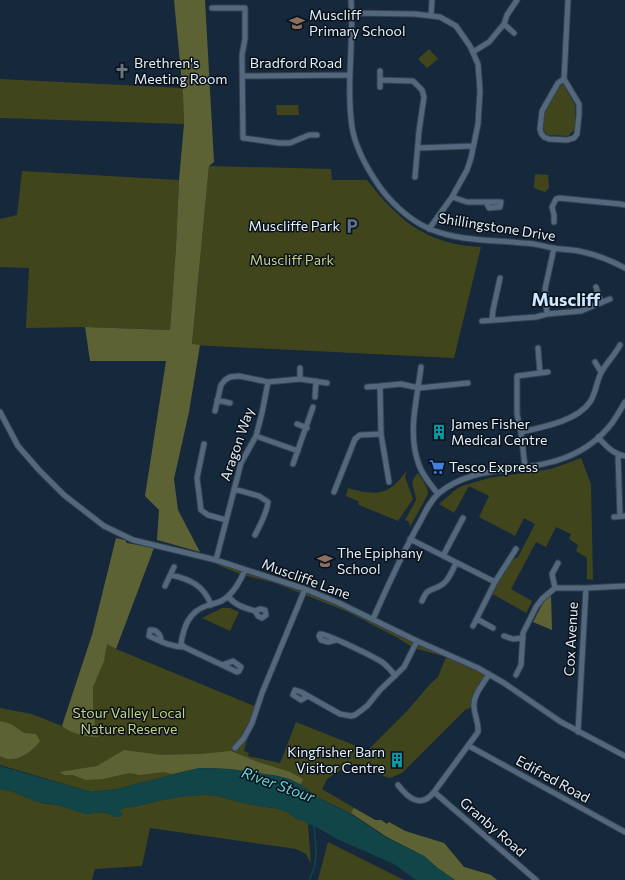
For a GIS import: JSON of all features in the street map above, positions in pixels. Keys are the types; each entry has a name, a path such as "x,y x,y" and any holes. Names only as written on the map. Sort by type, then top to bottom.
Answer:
{"street":[{"name":"Shillingstone Drive","path":"351,0 350,105 352,128 361,156 380,187 394,204 429,229 445,234 526,243 582,252 610,261 625,268"},
{"path":"432,0 432,16"},
{"path":"473,52 489,42 504,24 507,15 517,0"},
{"path":"564,79 558,83 542,111 541,133 544,137 550,139 567,140 574,138 577,134 579,115 578,104 564,79 568,0"},
{"name":"Bradford Road","path":"212,8 245,8 242,55 243,140 290,143 310,135 317,135"},
{"path":"352,14 415,14 440,17 456,26 470,46 478,64 480,91 478,124 468,170 452,197 429,229"},
{"path":"504,24 514,32"},
{"path":"380,71 380,87"},
{"name":"Bradford Road","path":"243,76 350,75"},
{"path":"380,80 413,81 422,90 424,107 415,177"},
{"path":"418,148 473,146"},
{"path":"452,197 467,202 486,202"},
{"path":"554,222 552,207 556,199 559,198 620,204 625,206"},
{"path":"547,314 545,289 554,248"},
{"path":"492,320 500,278"},
{"path":"596,287 601,303"},
{"path":"482,321 536,317 547,314 581,311 610,300"},
{"path":"521,432 548,426 564,420 583,409 590,402 595,392 601,372 620,345"},
{"path":"538,348 540,373"},
{"path":"595,362 601,372"},
{"path":"422,367 413,424 414,447 420,467 426,479 438,494"},
{"path":"300,368 300,379"},
{"path":"526,467 521,432 516,414 517,376 548,372"},
{"path":"215,411 221,385 230,377 239,376 268,382 300,379 327,383"},
{"path":"315,397 316,381"},
{"name":"Aragon Way","path":"216,560 241,463 256,436 268,382"},
{"path":"367,386 401,384 419,388 468,383"},
{"path":"380,386 381,434 390,482"},
{"path":"217,400 230,403"},
{"path":"373,619 388,585 428,505 438,494 458,480 475,474 544,465 572,455 587,447 612,423 625,402"},
{"path":"293,464 307,428 313,407"},
{"name":"Muscliffe Lane","path":"0,412 18,446 39,470 64,495 104,526 133,540 216,560 305,589 339,603 417,641 456,657 489,674 561,722 625,756"},
{"path":"297,424 307,428"},
{"path":"334,492 355,439 360,435 381,434"},
{"path":"256,436 298,451"},
{"path":"598,437 609,448 618,454 625,456"},
{"path":"204,444 197,478 201,510 208,515 226,520"},
{"path":"618,454 620,516"},
{"path":"234,489 259,496 268,502"},
{"path":"268,502 273,500"},
{"path":"254,535 260,526 268,502"},
{"path":"443,556 464,518"},
{"path":"410,540 495,582"},
{"path":"474,626 495,582 516,549"},
{"path":"422,601 425,593 445,583 456,563"},
{"path":"555,588 552,574 558,563"},
{"path":"165,586 174,567"},
{"path":"184,647 181,643 190,615 196,610 222,601 237,585 245,570"},
{"path":"170,575 182,578 201,588 205,592 211,605"},
{"name":"Cox Avenue","path":"578,732 586,588 625,586"},
{"path":"516,675 521,665 523,633 536,607 542,599 555,588 586,588"},
{"path":"235,748 244,738 252,723 262,693 305,589"},
{"path":"228,596 231,600 241,606 255,611"},
{"path":"477,619 493,628"},
{"path":"504,636 513,639 523,638"},
{"path":"336,640 382,663 395,676"},
{"path":"161,641 171,646 184,647 222,665"},
{"path":"308,696 340,714 351,716 355,715 367,706 380,690 404,667 417,641"},
{"path":"398,785 409,797 418,801 429,798 434,792 478,732 478,720 474,706 475,700 489,674"},
{"name":"Edifred Road","path":"469,746 625,832"},
{"name":"Granby Road","path":"434,792 536,880"}],"green space":[{"path":"429,49 438,59 427,68 418,59"},
{"path":"0,79 183,88 184,124 0,118"},
{"path":"558,85 564,85 575,105 575,129 568,136 548,135 542,129 543,111"},
{"path":"276,105 298,105 299,115 277,115"},
{"name":"Muscliff Park","path":"209,166 331,169 332,180 367,180 395,212 406,221 429,235 456,244 481,247 454,358 192,345"},
{"path":"22,171 179,180 170,330 85,327 26,328 29,268 0,267 0,219 17,215"},
{"path":"535,174 548,175 549,188 545,192 534,188"},
{"path":"581,458 591,484 593,580 587,579 587,558 576,551 578,545 569,539 571,534 556,527 546,547 536,542 511,589 532,601 526,613 491,593 508,562 518,557 535,524 524,518 515,536 479,517 489,496 469,486 454,513 439,504 462,486 489,478 551,469"},
{"path":"407,470 405,477 413,499 398,521 359,505 358,501 346,496 348,488 375,493 382,492 394,485"},
{"path":"418,473 426,486 428,494 410,527 409,522 405,520 416,500 413,480"},
{"name":"Stour Valley Local Nature Reserve","path":"193,554 305,589 489,674 474,706 465,710 402,773 390,778 360,764 354,764 345,767 327,779 322,789 375,820 381,820 387,824 389,822 405,831 444,843 464,867 491,875 497,880 455,880 424,856 387,837 350,813 315,796 309,790 290,779 278,776 230,769 199,768 117,789 91,792 0,765 0,708 32,714 62,726 92,635 116,649 259,708 255,724 247,739 244,751 249,753 248,756 280,763 296,722 367,751 438,677 446,657 414,648 348,612 275,583 243,575"},
{"path":"222,608 230,608 239,612 230,631 202,618"},
{"path":"0,789 11,791 38,802 58,805 86,814 104,812 116,817 121,817 122,813 119,812 124,808 196,795 218,796 248,804 282,810 292,815 296,819 305,821 308,824 311,864 306,854 296,849 150,828 142,866 95,869 92,880 0,880"},
{"path":"328,842 404,880 318,880"}],"shaded area":[{"path":"174,0 205,0 214,162 209,166 192,344 200,345 189,412 174,479 178,510 200,552 157,540 159,510 145,496 166,361 90,361 85,327 170,330 184,124 183,94"},
{"path":"116,538 125,540 127,543 154,548 116,649 107,644 104,661 93,687 93,710 96,732 99,737 89,736 74,733 62,726 92,635"},
{"path":"551,594 552,630 533,622 544,601"},
{"path":"0,721 11,724 24,733 36,734 40,741 34,748 18,758 8,759 0,756"},
{"path":"124,750 161,755 200,754 231,751 258,762 290,772 303,779 301,784 278,776 212,768 199,768 172,774 164,772 140,775 129,773 103,779 86,780 73,775 64,775 60,772 97,766"},
{"path":"354,808 375,820 381,820 387,824 389,822 405,831 444,843 464,867 491,875 497,880 455,880 424,856 387,837 351,813"}],"water":[{"name":"River Stour","path":"0,766 91,792 117,789 199,768 230,769 290,779 309,790 315,796 349,813 387,838 424,856 455,880 416,880 394,864 337,839 305,821 296,819 292,815 282,810 248,804 218,796 196,795 124,808 120,810 123,814 121,817 116,817 104,812 86,814 58,805 38,802 11,791 0,789"}],"waterway":[{"path":"310,880 314,870 316,858 314,826"}],"place":[{"name":"Muscliff Primary School","path":"297,23"},
{"name":"Brethren's Meeting Room","path":"122,71"},
{"name":"Muscliffe Park","path":"352,226"},
{"name":"James Fisher Medical Centre","path":"439,432"},
{"name":"Tesco Express","path":"437,467"},
{"name":"The Epiphany School","path":"325,561"},
{"name":"Kingfisher Barn Visitor Centre","path":"397,760"}],"district":[{"name":"Muscliff","path":"566,300"}]}
